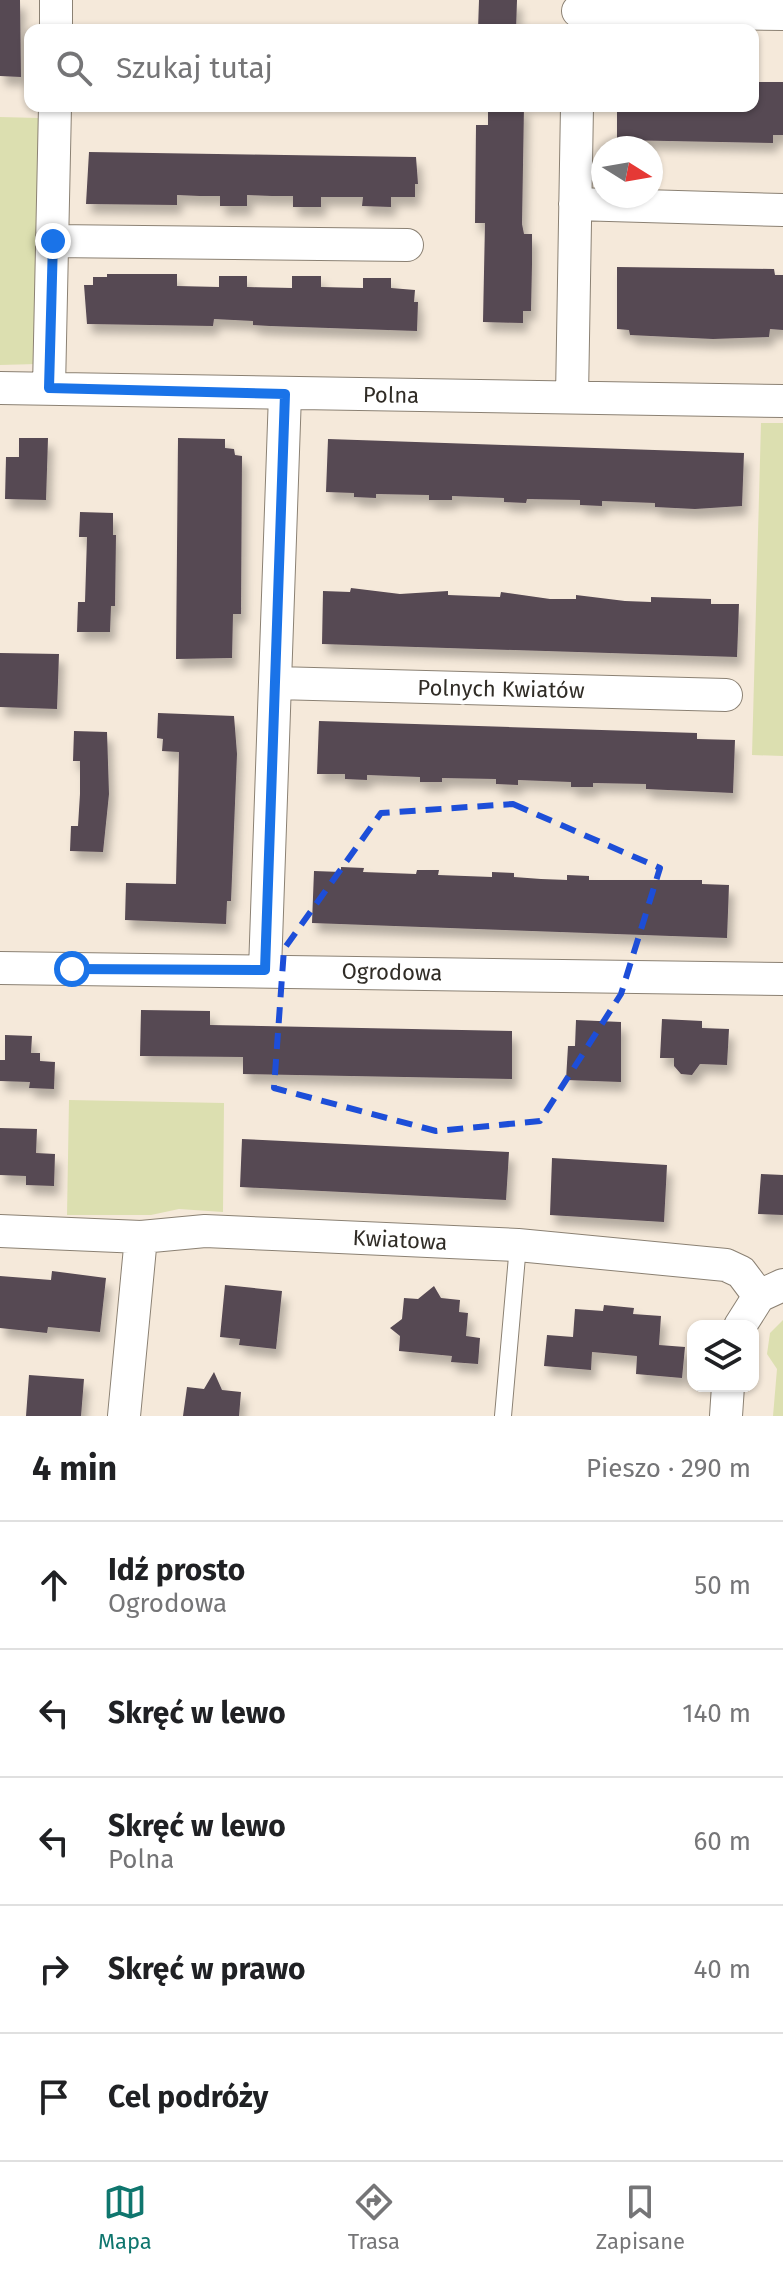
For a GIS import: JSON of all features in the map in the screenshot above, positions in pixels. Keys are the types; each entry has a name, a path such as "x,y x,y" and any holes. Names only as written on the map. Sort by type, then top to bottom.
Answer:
{"street":[{"path":"56,0 56,24"},
{"path":"578,14 783,14"},
{"path":"49,388 55,112"},
{"path":"572,397 577,112"},
{"path":"575,204 783,210"},
{"path":"53,241 407,245"},
{"name":"Polna","path":"0,388 783,401"},
{"path":"265,970 285,394"},
{"name":"Polnych Kwiatów","path":"276,683 726,695"},
{"name":"Ogrodowa","path":"0,968 783,979"},
{"name":"Kwiatowa","path":"0,1231 141,1237 205,1231 518,1245 726,1265 771,1291"},
{"path":"124,1416 141,1237"},
{"path":"745,1320 771,1291"},
{"path":"726,1416 728,1392"}],"lane":[{"path":"503,1416 518,1245"}],"highlighted area":[{"path":"513,804 660,868 621,994 540,1121 436,1131 274,1088 284,949 381,813"}],"green space":[{"path":"0,117 39,118 37,364 0,365"},
{"path":"761,423 783,423 783,756 752,755"},
{"path":"69,1100 224,1103 223,1212 179,1209 151,1215 67,1215"},
{"path":"783,1320 783,1416 773,1416 777,1369 767,1354 770,1333"}],"building":[{"path":"0,0 20,0 21,77 0,76"},
{"path":"479,0 517,0 516,24 478,24"},
{"path":"759,82 783,82 783,135 773,135 773,143 663,141 663,136 617,136 617,112 759,112"},
{"path":"488,112 524,112 522,224 524,234 532,234 532,264 531,311 523,311 523,323 483,322 485,223 475,223 476,125 488,125"},
{"path":"89,152 416,157 418,184 415,184 415,197 391,197 391,207 362,206 363,197 321,197 321,207 293,207 293,196 247,195 247,206 220,206 220,196 177,195 177,205 86,204"},
{"path":"617,267 774,269 775,275 783,275 783,330 770,329 769,337 713,339 630,335 629,330 617,329"},
{"path":"107,274 177,274 177,286 219,287 219,276 247,276 247,287 292,288 292,276 321,276 321,287 363,288 363,278 391,278 391,288 415,290 414,302 418,302 417,331 253,325 253,321 214,319 213,326 87,324 84,285 93,285 93,277 107,277"},
{"path":"19,438 48,438 46,500 5,499 6,457 19,457"},
{"path":"178,438 225,439 225,448 234,449 235,455 242,456 241,614 233,614 232,658 176,659"},
{"path":"328,439 744,453 742,506 695,509 655,507 655,503 602,501 602,506 580,505 580,500 527,499 526,503 504,502 504,498 452,496 452,500 429,500 429,495 376,494 376,498 354,497 354,493 326,492"},
{"path":"80,512 113,513 113,535 116,535 115,606 111,606 110,632 77,632 78,602 85,602 87,537 79,537"},
{"path":"351,588 400,594 448,591 448,595 500,597 501,592 550,599 576,599 576,595 651,602 651,597 711,599 711,604 739,604 737,657 322,644 323,591 350,592"},
{"path":"0,653 59,654 57,709 0,707"},
{"path":"158,713 234,716 237,754 231,901 227,901 226,924 125,920 126,883 176,884 179,752 162,751 163,739 157,738"},
{"path":"319,721 697,733 697,739 735,740 733,793 646,789 646,784 593,783 593,787 571,787 571,782 518,780 518,785 496,784 496,779 442,778 442,782 420,782 420,777 367,775 367,780 345,779 345,774 317,774"},
{"path":"74,731 107,732 109,794 103,852 70,851 71,826 78,826 80,794 80,761 73,761"},
{"path":"341,867 364,868 363,872 416,874 417,870 439,870 438,875 492,877 492,872 514,873 514,877 567,880 567,875 589,876 589,880 702,880 702,884 729,885 727,938 312,923 314,871 341,872"},
{"path":"141,1010 210,1011 210,1025 512,1031 512,1079 243,1074 243,1057 140,1056"},
{"path":"662,1019 702,1021 702,1028 729,1029 727,1065 700,1064 692,1075 681,1074 674,1066 674,1058 660,1058"},
{"path":"576,1020 621,1022 621,1082 566,1080 568,1046 575,1046"},
{"path":"5,1035 32,1036 31,1053 40,1053 40,1061 55,1062 54,1089 29,1088 30,1082 0,1081 0,1060 5,1060"},
{"path":"0,1128 37,1129 36,1153 55,1154 54,1186 26,1185 26,1176 0,1175"},
{"path":"242,1139 509,1152 506,1200 240,1187"},
{"path":"552,1158 667,1165 664,1222 550,1215"},
{"path":"761,1174 783,1175 783,1215 758,1214"},
{"path":"52,1271 106,1278 100,1332 48,1327 47,1333 0,1328 0,1276 51,1280"},
{"path":"225,1285 282,1291 276,1349 239,1345 240,1339 220,1337"},
{"path":"434,1286 441,1298 460,1300 459,1312 468,1313 466,1336 480,1338 478,1364 451,1362 452,1356 399,1351 400,1336 390,1328 402,1319 404,1298 418,1299"},
{"path":"604,1305 634,1308 633,1314 661,1316 659,1345 685,1347 682,1378 636,1374 637,1356 592,1352 591,1370 544,1366 547,1335 573,1337 575,1309 603,1311"},
{"path":"214,1372 222,1390 241,1392 239,1416 183,1416 187,1387 204,1389"},
{"path":"29,1375 84,1379 81,1416 26,1416"}],"route":[{"path":"53,241 49,388 285,394 265,970 72,969"}]}
